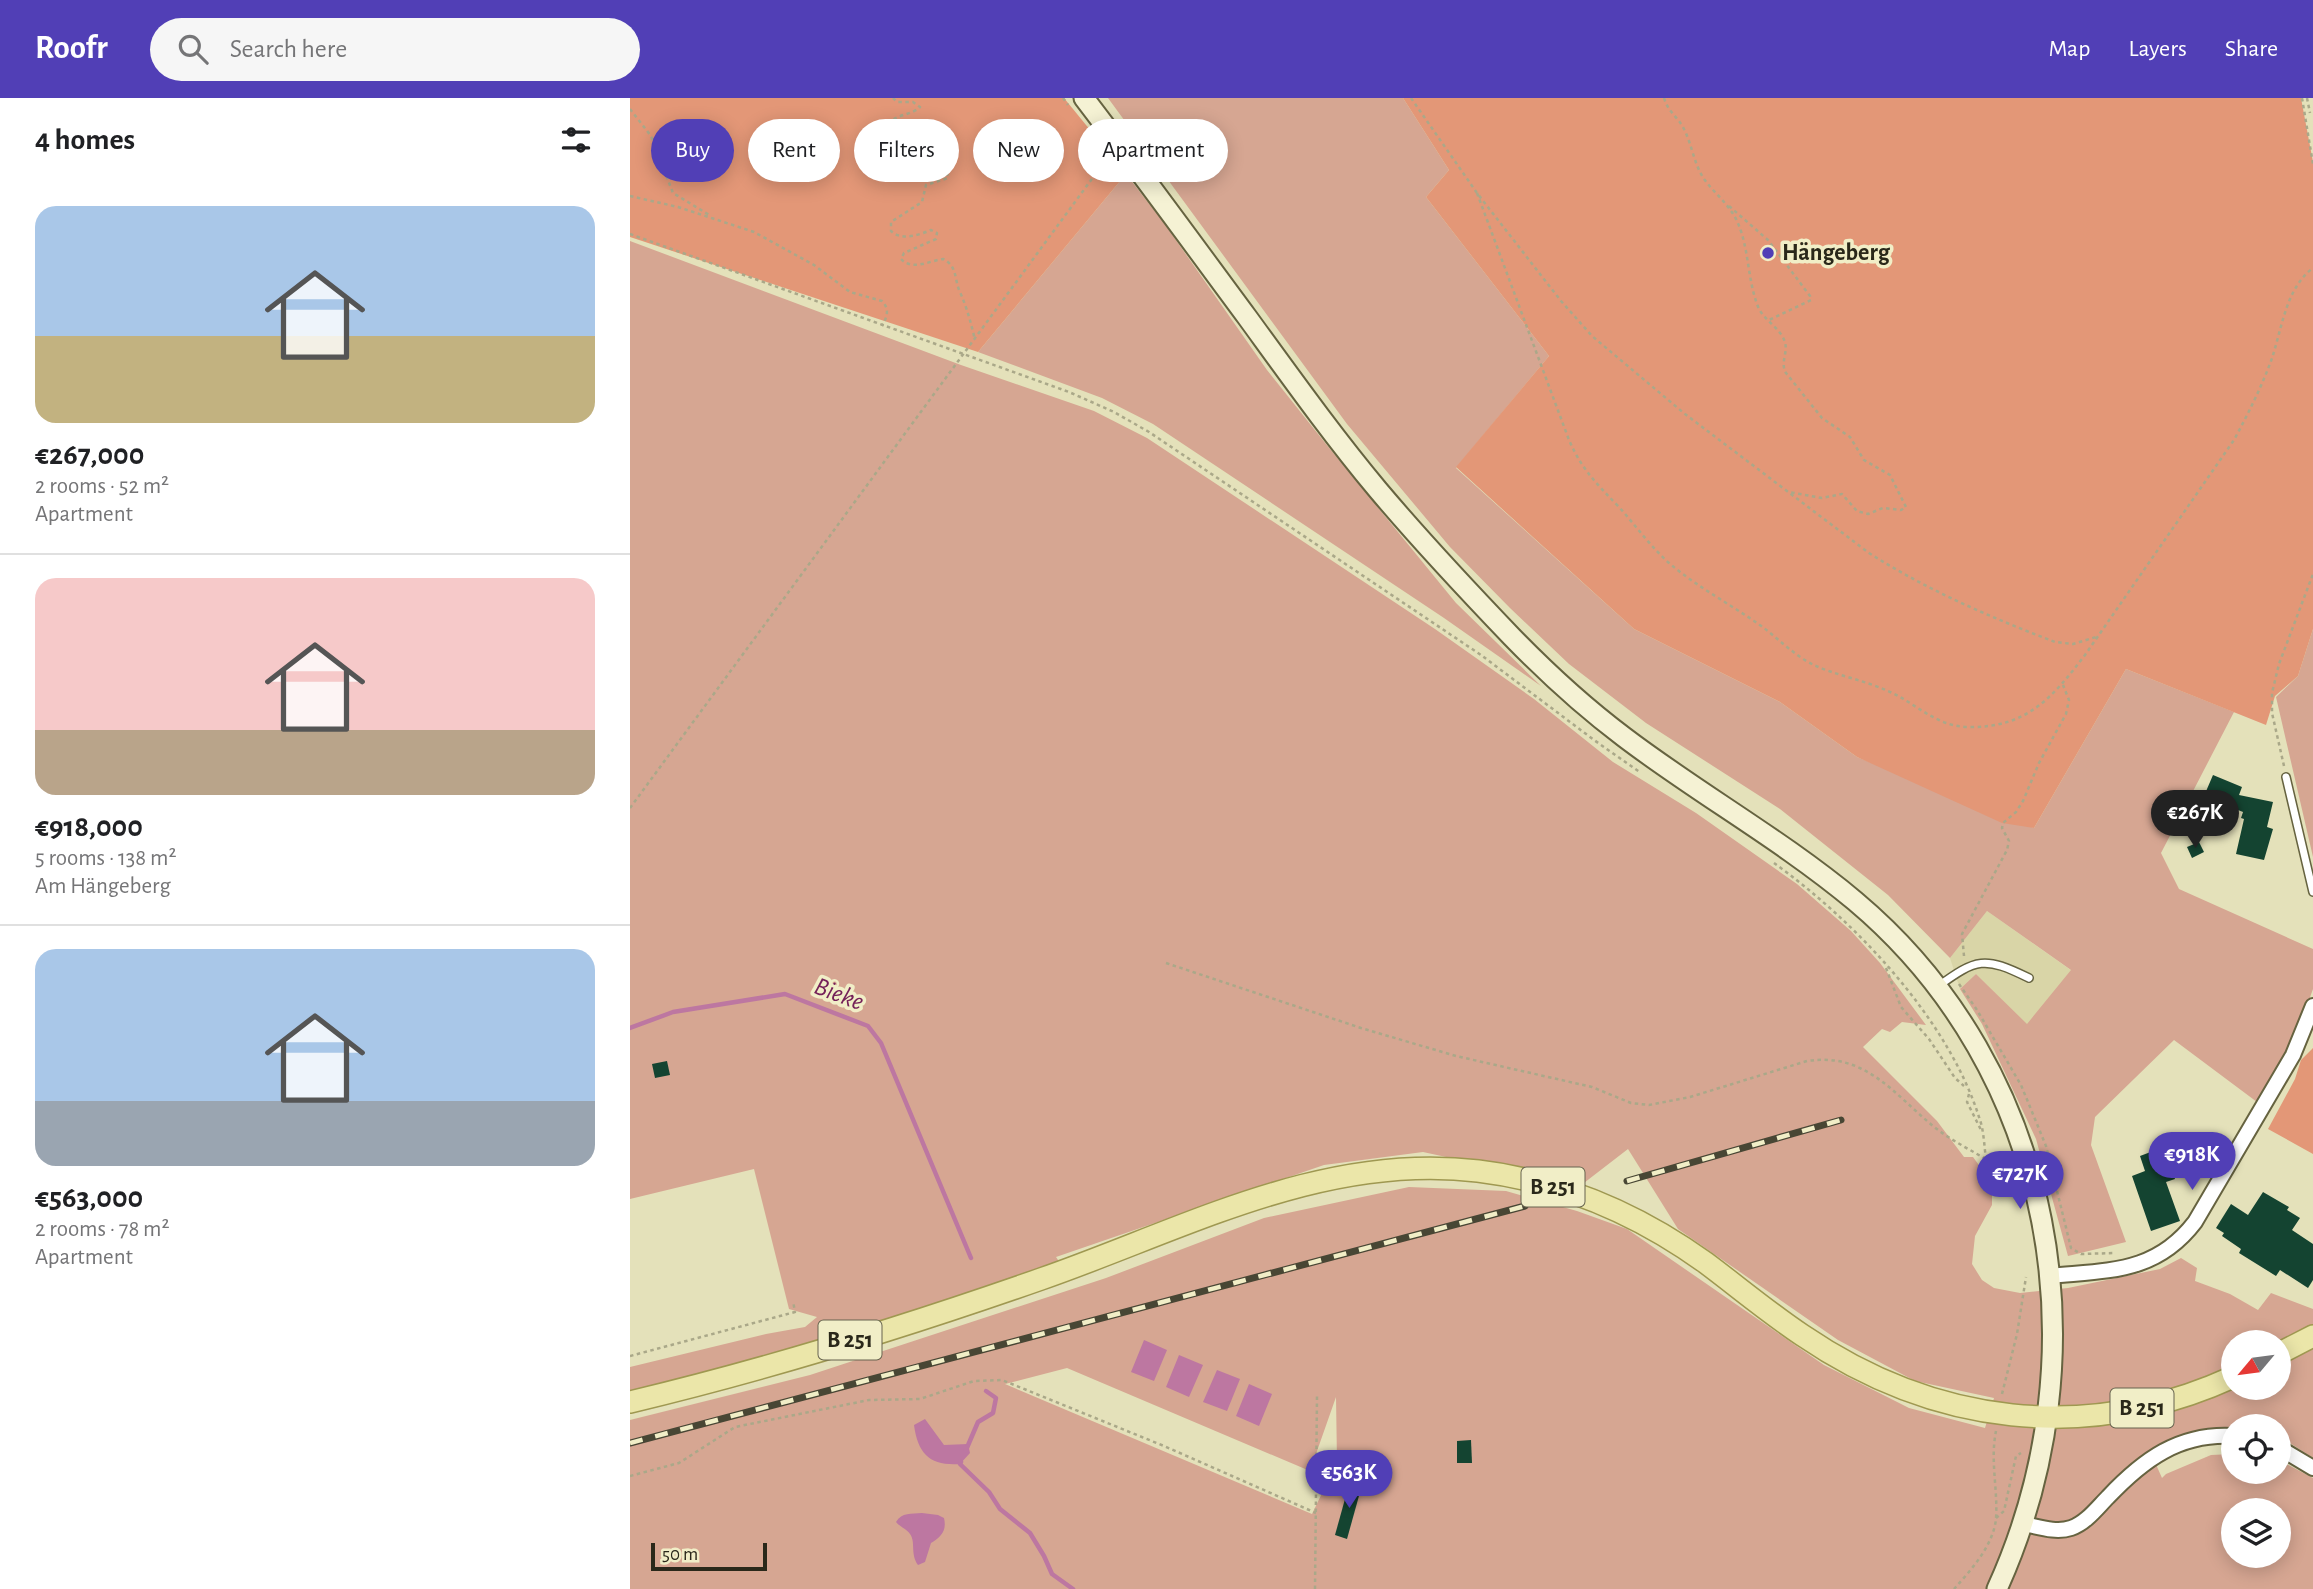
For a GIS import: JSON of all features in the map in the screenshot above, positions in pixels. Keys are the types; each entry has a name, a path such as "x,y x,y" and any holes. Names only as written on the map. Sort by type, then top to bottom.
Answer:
{"main road":[{"path":"1084,98 1295,383 1376,487 1512,637 1563,687 1617,732 1780,845 1857,903 1944,982 2014,1123 2028,1161 2041,1212 2051,1276 2053,1340 2046,1416 2034,1491 2024,1524 1997,1589"},
{"name":"B 251","path":"630,1402 692,1387 979,1301 1288,1189 1352,1174 1434,1168 1476,1171 1527,1180 1579,1195 1624,1213 1705,1263 1802,1336 1889,1385 1934,1401 1978,1412 2046,1416 2108,1414 2189,1395 2221,1382"},
{"path":"2291,1347 2313,1336"}],"street":[{"path":"2051,1276 2127,1266 2156,1258 2189,1230 2293,1055 2313,1006"},
{"path":"2293,1055 2313,1039"},
{"path":"2024,1524 2057,1530 2072,1528 2085,1521 2141,1464 2162,1451 2194,1440 2221,1437"},
{"path":"2291,1455 2313,1468"}],"lane":[{"path":"2286,776 2313,892"},
{"path":"1944,982 1970,965 1985,962 2001,965 2029,978"}],"path":[{"path":"893,98 897,102 913,102 920,107 898,116 889,124 890,134 898,143 902,156 914,167 922,170 941,167 948,177 926,185 922,202 891,222 891,231 900,236 918,235 931,230 937,233 936,239 904,253 901,259 908,264 924,264 943,259 950,263 970,317 975,340"},
{"path":"1411,98 1477,193 1561,301 1592,336 1685,414 1896,571 2055,642 2073,644 2098,636"},
{"path":"1664,98 1668,110 1682,126 1704,179 1727,204 1750,221 1768,240 1810,296 1811,300 1767,321"},
{"path":"2305,98 2313,164"},
{"path":"630,109 651,136 674,193 714,219"},
{"path":"630,808 1091,182"},
{"path":"1477,193 1577,460 1597,486 1668,562 1804,659 1816,666 1890,691 1942,722 1966,727 2015,720 2031,713 2062,685 2234,440 2262,382 2291,297 2302,278 2313,268"},
{"path":"630,196 678,207 754,232 814,265 850,292 882,301 886,305 887,314 882,326"},
{"path":"1727,204 1744,238 1758,306 1767,321 1783,337 1786,345 1783,368 1822,418 1850,437 1864,460 1890,475 1906,507 1901,510 1882,508 1868,514 1851,506 1842,494 1822,498 1786,491"},
{"path":"630,234 1099,405 1149,432 1481,655 1650,779"},
{"path":"2286,776 2275,727 2272,693 2279,664 2313,574"},
{"path":"2062,685 2069,699 2066,714 2039,763 2023,801 2016,812 2003,823 2002,828 2009,841 2007,850 1962,934 1965,958 1961,967 1944,982 1977,1010 2021,1085 2046,1146 2071,1248 2081,1254 2120,1253 2127,1266"},
{"path":"1166,962 1361,1028 1456,1056 1592,1087 1631,1103 1649,1105 1690,1097 1807,1061 1825,1058 1846,1061 1865,1070 1949,1137 1986,1159 1980,1118 1932,1026 1885,964 1840,916 1804,885 1766,858"},
{"path":"1885,964 1901,1007 1934,1046 1959,1083 1965,1086"},
{"path":"2001,1398 2017,1334 2026,1277"},
{"path":"630,1356 795,1312 793,1301"},
{"path":"630,1476 679,1463 735,1427 869,1400 920,1399 974,1381 1002,1380 1164,1446 1316,1513"},
{"path":"1315,1589 1317,1395"},
{"path":"1954,1589 1983,1553 1993,1530 1996,1518 1992,1453 1996,1431"},
{"path":"1996,1518 2004,1511 2017,1456 2040,1452"}],"shaded area":[{"path":"630,98 1064,98 1081,119 1078,119 1078,182 1119,182 978,352 630,237"},
{"path":"1108,98 1403,98 1449,170 1426,197 1549,356 1456,468 1634,629 1780,702 1857,757 2034,828 2126,669 2234,712 2161,853 2179,889 2313,949 2313,989 2291,1050 2261,1105 2174,1040 2095,1117 2091,1145 2126,1242 2068,1256 2036,1139 1982,1024 1960,989 1976,974 2027,1024 2071,970 1987,911 1950,958 1888,895 1780,809 1646,723 1569,664 1450,547 1347,424 1170,182 1228,182 1228,119 1123,119"},
{"path":"1403,98 2301,98 2313,162 2313,629 2298,676 2275,696 2266,725 2126,669 2034,828 2002,823 1857,757 1780,702 1634,629 1456,467 1549,356 1426,197 1449,170"},
{"path":"1119,182 1132,182 1267,370 1326,444 1456,603 1541,686 1153,424 1102,398 978,352"},
{"path":"630,241 961,365 1094,411 1147,438 1435,629 1534,699 1613,762 1696,813 1797,884 1851,931 1880,963 1926,1025 1902,1022 1890,1032 1882,1029 1863,1047 1937,1121 1964,1157 1973,1157 1989,1179 1992,1205 1975,1236 1972,1264 1982,1280 1994,1288 2020,1293 2068,1288 2160,1269 2181,1258 2197,1268 2195,1281 2230,1294 2258,1310 2271,1293 2313,1309 2313,1325 2291,1335 2291,1330 2221,1330 2221,1400 2291,1400 2291,1358 2313,1346 2313,1458 2291,1444 2291,1414 2221,1414 2221,1430 2208,1431 2150,1451 2162,1478 2211,1455 2221,1455 2221,1484 2291,1484 2291,1466 2313,1478 2313,1589 630,1589 630,1420 810,1375 1106,1278 1264,1218 1409,1187 1506,1191 1577,1211 1627,1229 1824,1365 1909,1408 1985,1428 1994,1398 1915,1381 1838,1340 1678,1229 1628,1149 1580,1186 1423,1152 1324,1165 1056,1257 1062,1266 819,1344 630,1393 630,1367 805,1327 817,1317 789,1309 754,1169 630,1199","holes":["1067,1368 1310,1471 1336,1397 1337,1462 1312,1514 1005,1384"]},
{"path":"2313,629 2313,857 2276,697 2298,676"},
{"path":"1987,911 2072,971 2027,1025 1976,974 1960,989 1950,958"},
{"path":"2313,1048 2313,1154 2268,1129 2295,1079 2301,1060"},
{"path":"1144,1340 1167,1350 1154,1381 1131,1372"},
{"path":"1179,1355 1203,1365 1189,1397 1166,1387"},
{"path":"1217,1370 1240,1379 1227,1411 1203,1402"},
{"path":"1249,1384 1272,1394 1259,1426 1236,1416"},
{"path":"925,1419 944,1445 968,1444 970,1453 960,1464 941,1463 923,1451 914,1425"},
{"path":"922,1513 944,1518 945,1527 940,1536 931,1543 925,1562 918,1565 914,1557 912,1537 896,1522 904,1515"}],"building":[{"path":"2213,775 2242,787 2239,795 2273,802 2267,827 2273,829 2264,860 2236,854 2244,819 2241,818 2243,812 2223,804 2215,823 2203,818 2211,798 2204,796"},
{"path":"2199,842 2204,852 2192,858 2187,847"},
{"path":"667,1061 670,1075 655,1078 652,1064"},
{"path":"2164,1147 2175,1179 2166,1182 2180,1221 2151,1231 2132,1176 2145,1171 2140,1156"},
{"path":"2263,1192 2289,1207 2287,1210 2300,1218 2292,1230 2313,1244 2313,1280 2308,1288 2280,1270 2276,1276 2239,1253 2241,1249 2222,1236 2224,1233 2216,1228 2231,1204 2248,1215"},
{"path":"1471,1440 1472,1463 1457,1463 1457,1441"},
{"path":"1350,1481 1362,1485 1347,1539 1335,1535"}],"waterway":[{"name":"Bieke","path":"630,1028 673,1012 785,994 868,1026 881,1043 971,1258"},
{"path":"966,1450 978,1422 993,1413 996,1398 986,1391"},
{"path":"961,1462 989,1492 1000,1509 1030,1533 1052,1574 1073,1589"}],"railway":[{"path":"1627,1181 1841,1120"},
{"path":"630,1443 1525,1206"}],"place":[{"name":"Hängeberg","path":"1768,253"}]}
